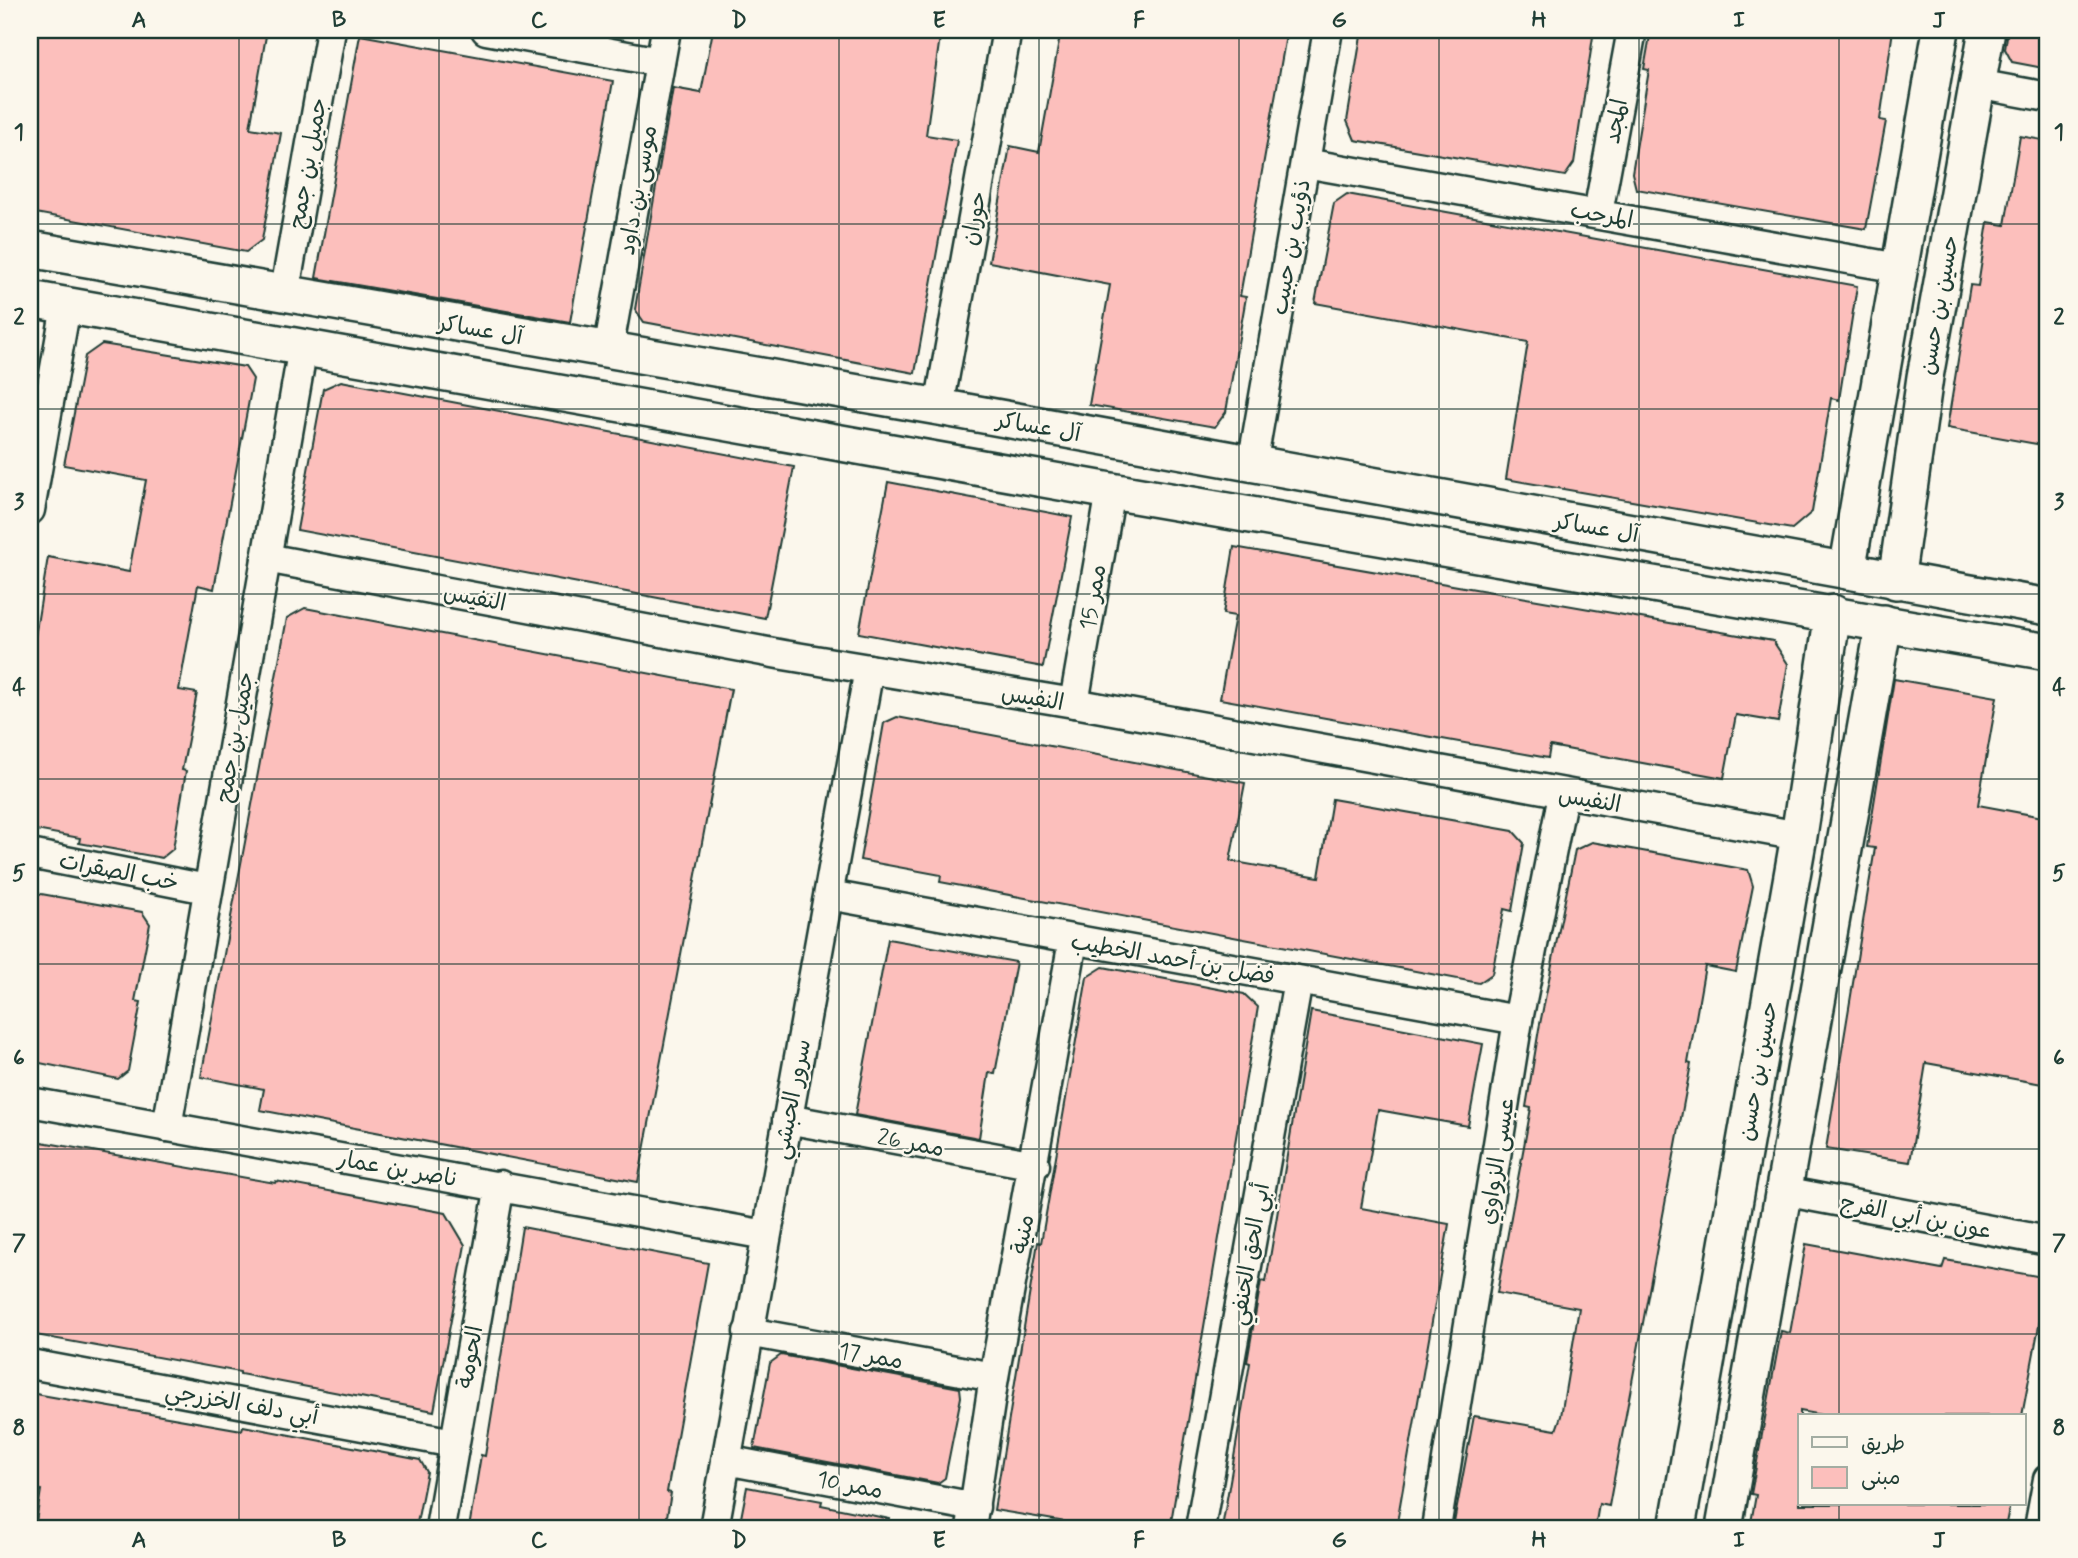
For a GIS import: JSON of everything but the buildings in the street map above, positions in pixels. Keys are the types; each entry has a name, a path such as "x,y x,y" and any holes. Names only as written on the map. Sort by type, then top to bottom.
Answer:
{"street":[{"name":"جميل بن جمح","path":"284,296 331,30"},
{"path":"486,30 660,62"},
{"name":"موسى بن داود","path":"608,351 666,30"},
{"name":"حوران","path":"939,407 1007,30"},
{"name":"ذؤيب بن حبيب","path":"1252,465 1328,30"},
{"name":"المجد","path":"1598,213 1632,30"},
{"name":"حسين بن حسن","path":"1847,571 1941,30"},
{"name":"حسين بن حسن","path":"1896,581 1925,377 1987,30"},
{"path":"1977,84 2048,97"},
{"name":"المرحب","path":"1305,163 1899,268"},
{"name":"آل عساكر","path":"30,249 284,296 855,395 939,407 2048,607"},
{"name":"آل عساكر","path":"30,299 1111,491 2048,652"},
{"path":"30,510 66,306"},
{"name":"جميل بن جمح","path":"167,1128 303,347"},
{"path":"1881,370 1925,377"},
{"path":"846,442 855,395"},
{"path":"1863,487 1870,514 1890,519 1908,493"},
{"name":"ممر 15","path":"1074,703 1111,491"},
{"name":"النفيس","path":"266,558 1799,836"},
{"name":"حسين بن حسن","path":"1677,1528 1799,836 1833,613"},
{"name":"حسين بن حسن","path":"1724,1528 1884,623"},
{"name":"سرور الحبشي","path":"713,1528 869,669"},
{"name":"عيسى الزواوي","path":"1436,1528 1518,1020 1563,794"},
{"name":"خب الصقرات","path":"30,854 207,889"},
{"name":"فضل بن أحمد الخطيب","path":"829,895 1518,1020"},
{"name":"منية","path":"973,1518 994,1377 1035,1165 1073,941"},
{"name":"أبي الحق الحنفي","path":"1200,1528 1298,981"},
{"name":"ناصر بن عمار","path":"30,1102 766,1235"},
{"name":"ممر 26","path":"787,1119 1035,1165"},
{"name":"الحومة","path":"440,1528 500,1185"},
{"name":"عون بن أبي الفرج","path":"1783,1191 2048,1241"},
{"name":"ممر 17","path":"748,1332 994,1377"},
{"name":"أبي دلف الخزرجي","path":"30,1364 454,1443"},
{"name":"ممر 10","path":"726,1461 973,1518"},
{"path":"2039,1528 2048,1479"}]}
